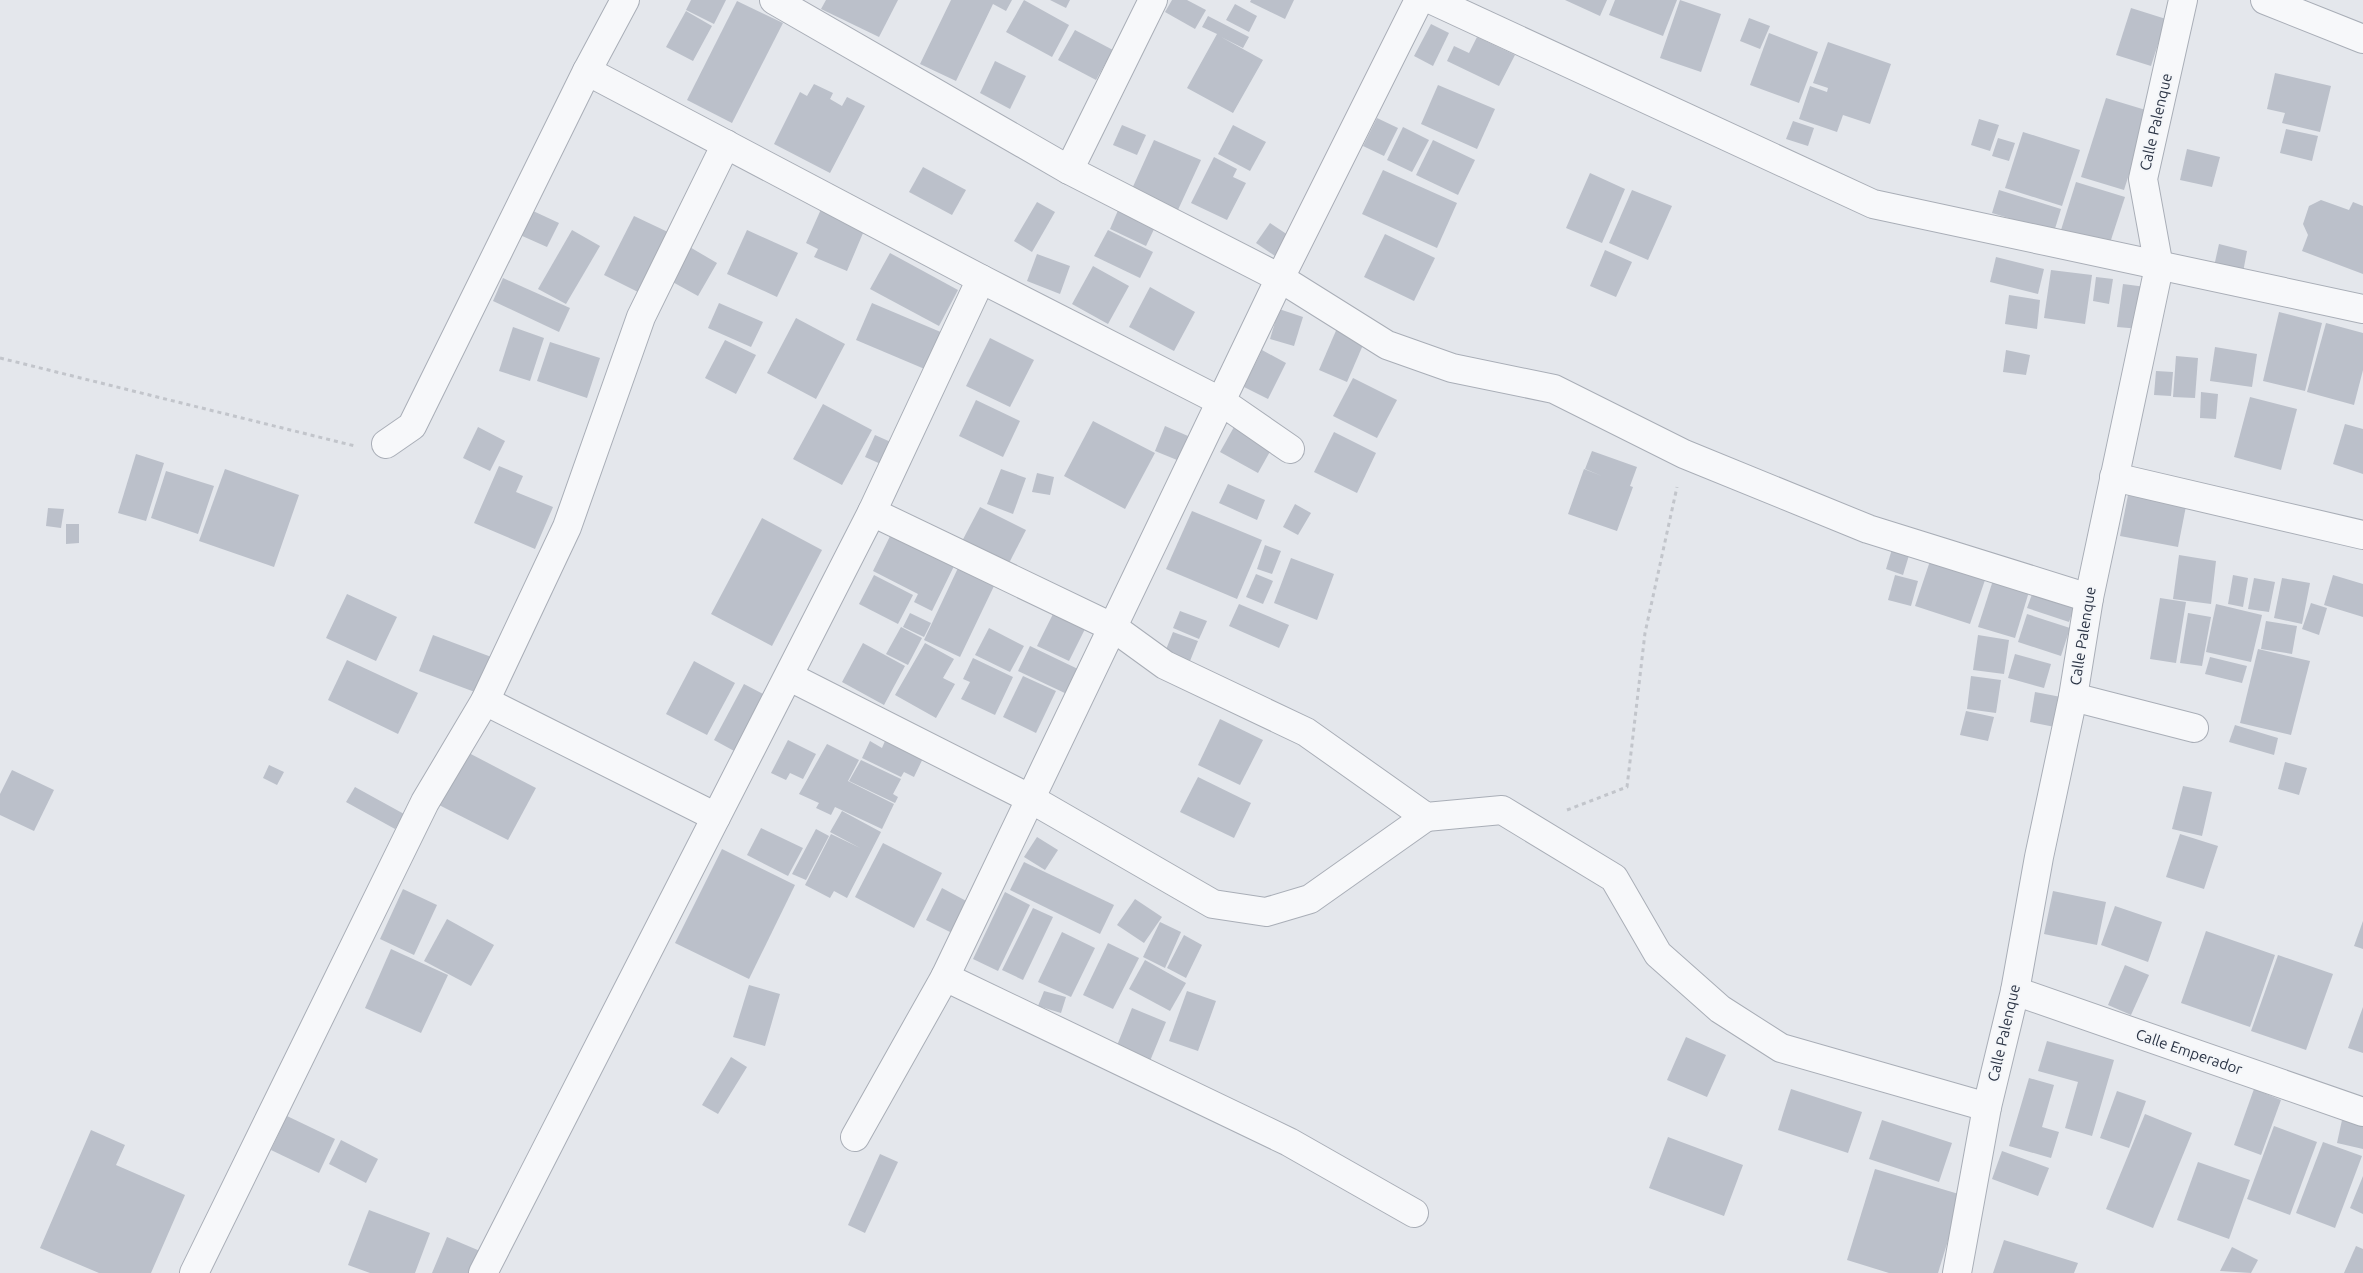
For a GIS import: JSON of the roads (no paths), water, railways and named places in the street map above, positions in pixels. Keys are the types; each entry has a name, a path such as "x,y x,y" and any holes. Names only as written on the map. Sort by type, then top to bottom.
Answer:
{"street":[{"path":"386,444 412,426 587,71 625,0"},
{"path":"774,0 1069,170 1280,278 1387,345 1452,368 1554,389 1684,454 1868,529 2089,598"},
{"path":"1069,170 1153,0"},
{"path":"855,1137 945,977 1114,628 1280,278 1419,0"},
{"path":"1432,0 1873,204 2159,267 2363,309"},
{"name":"Calle Palenque","path":"1958,1273 1987,1107 2014,991 2039,857 2074,697 2089,598 2159,267 2144,179 2183,0"},
{"path":"2265,0 2363,39"},
{"path":"587,71 981,279 1222,402 1290,449"},
{"path":"194,1273 425,802 485,701 567,527 641,316 726,144"},
{"path":"483,1273 716,817 790,677 872,512 981,279"},
{"path":"2114,477 2363,535"},
{"path":"872,512 1114,628 1164,664 1306,732 1426,817"},
{"path":"790,677 1031,799 1213,904 1266,912 1310,898 1426,817 1502,810 1614,878 1658,954 1720,1010 1781,1048 1987,1107"},
{"path":"2074,697 2194,728"},
{"path":"485,701 716,817"},
{"path":"945,977 1289,1142 1414,1212"},
{"name":"Calle Emperador","path":"2014,991 2363,1112"}]}
